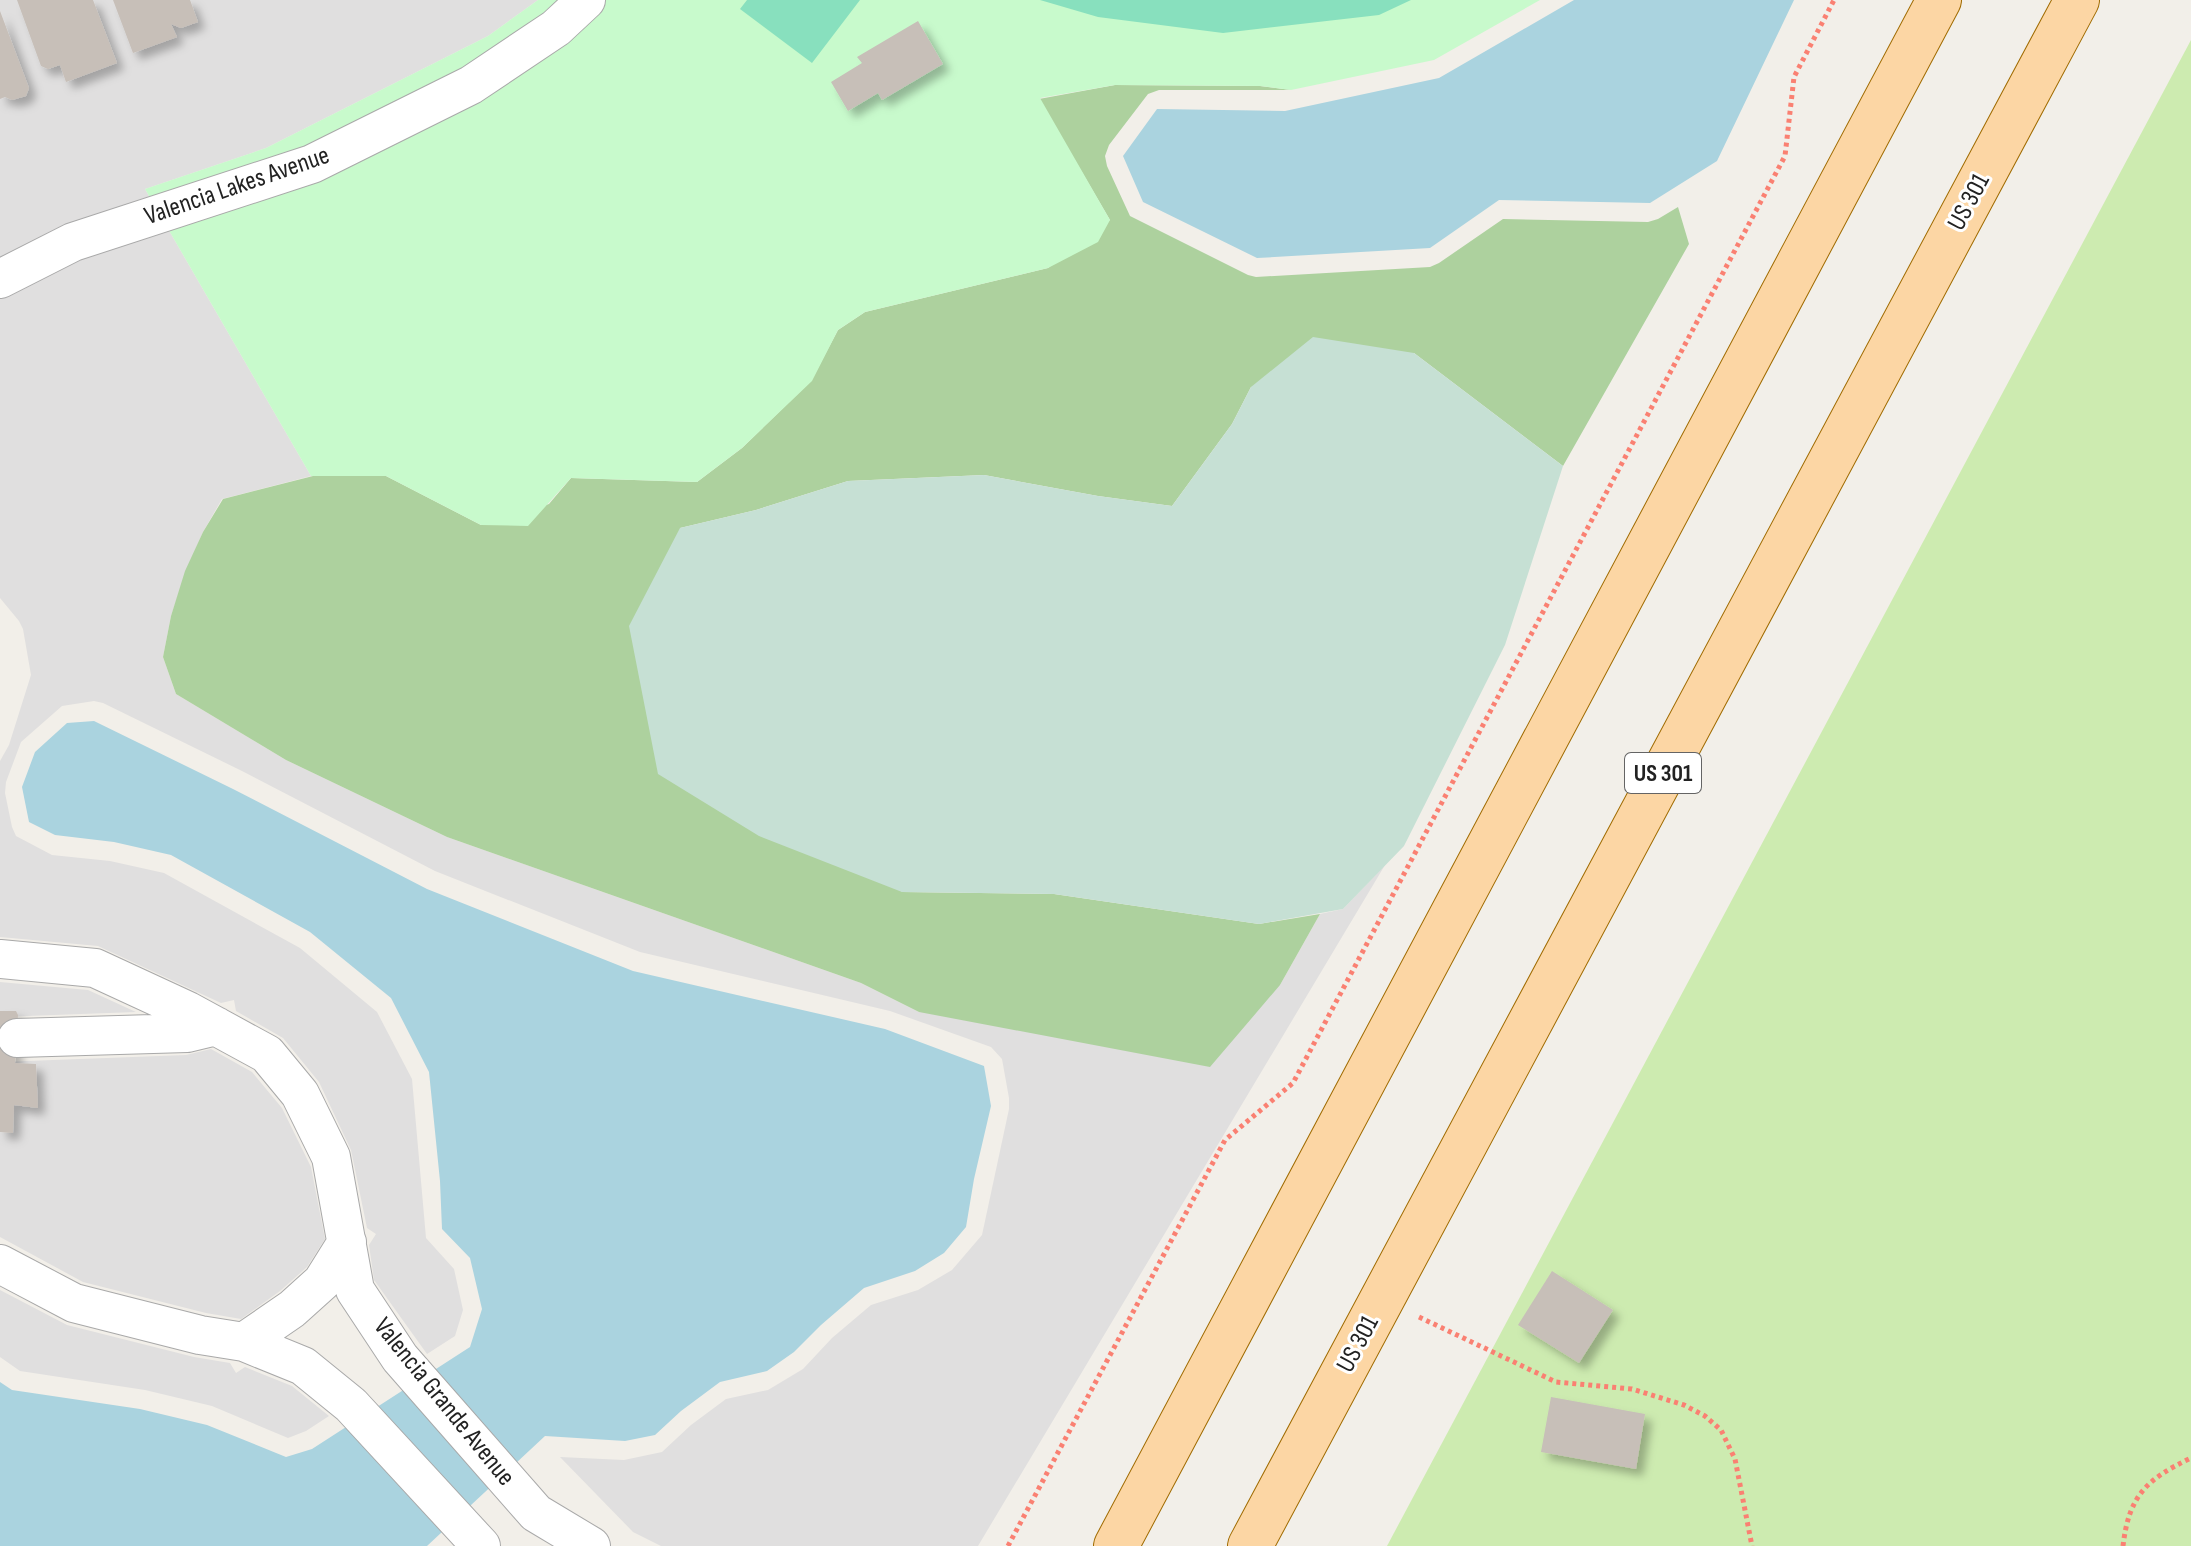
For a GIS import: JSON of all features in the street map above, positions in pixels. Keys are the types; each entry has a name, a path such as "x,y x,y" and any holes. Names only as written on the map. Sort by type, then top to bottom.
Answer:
{"main road":[{"path":"1116,1546 1939,0"},
{"name":"US 301","path":"1250,1546 2077,0"}],"street":[{"name":"Valencia Lakes Avenue","path":"0,279 73,242 312,164 471,85 556,28 586,0"},
{"name":"Valencia Grande Avenue","path":"0,959 95,968 267,1054 300,1094 331,1157 355,1290 400,1358 536,1513 591,1546"},
{"path":"17,1038 187,1033 216,1026"},
{"path":"244,1342 292,1309 322,1282 347,1242"},
{"path":"0,1264 74,1303 200,1335 244,1342 303,1366 351,1405 481,1546"}],"path":[{"path":"1008,1546 1225,1140 1293,1083 1301,1069 1785,156 1794,77 1834,0"},
{"path":"1382,1299 1556,1382 1632,1389 1684,1405 1705,1416 1721,1430 1735,1459 1752,1546"},
{"path":"2123,1546 2131,1510 2143,1489 2158,1475 2191,1458"}],"shaded area":[{"path":"0,0 538,0 488,36 266,148 145,189 311,476 222,499 186,571 171,616 163,657 176,694 286,760 447,837 861,983 919,1012 1280,985 1320,914 1343,909 1385,865 978,1546 661,1546 633,1532 560,1457 624,1460 662,1452 726,1399 768,1390 803,1369 832,1338 871,1305 918,1290 952,1270 982,1235 1009,1109 1002,1059 991,1047 890,1011 640,952 435,871 103,703 94,701 62,706 21,742 6,782 5,793 16,836 52,855 110,861 164,873 300,948 377,1012 412,1079 426,1238 454,1269 463,1310 455,1336 427,1354 374,1280 369,1245 376,1234 367,1228 351,1150 319,1082 283,1038 236,1011 234,1000 221,1003 98,946 0,937 0,761 9,745 31,675 23,629 0,598"},
{"path":"0,982 88,990 136,1012 0,1017"},
{"path":"211,1049 252,1072 282,1108 311,1167 325,1239 307,1267 241,1319 83,1282 0,1237 0,1062 186,1055"},
{"path":"0,1290 67,1325 230,1363 236,1373 245,1367 292,1386 329,1416 288,1438 212,1406 145,1390 20,1371 0,1357"}],"green space":[{"path":"538,0 1540,0 1434,60 1291,90 1260,86 1115,85 1040,98 1110,220 1098,242 1048,268 865,312 838,330 812,381 742,448 697,482 571,478 528,526 481,525 386,476 311,476 145,189 266,148 488,36"},
{"path":"747,0 860,0 812,63 740,9"},
{"path":"1040,0 1411,0 1379,15 1223,33 1098,17"},
{"path":"2191,40 2191,1546 1387,1546"},
{"path":"1115,85 1260,86 1291,90 1159,90 1148,94 1109,145 1105,156 1130,216 1248,275 1430,267 1503,219 1648,222 1678,207 1689,244 1563,466 1414,353 1251,387 1232,424 1172,506 984,475 848,481 756,510 680,528 902,892 1054,894 1259,924 1320,914 1280,985 1210,1067 919,1012 861,983 447,837 286,760 176,694 163,657 171,616 185,571 223,499 317,475 386,476 481,525 549,504 571,478 697,482 742,448 811,381 838,330 865,312 1048,268 1110,220 1039,99"},
{"path":"1313,337 1414,353 1563,466 1505,645 1404,846 1343,909 1259,924 1054,894 902,892 759,836 658,774 629,626 680,528 756,510 848,481 984,475 1172,506 1232,424 1251,387"}],"water":[{"path":"1574,0 1794,0 1717,161 1650,203 1499,200 1430,248 1257,258 1143,202 1123,156 1157,109 1285,111 1439,78"},
{"path":"94,721 427,889 633,971 885,1029 984,1066 991,1106 966,1227 944,1253 915,1271 864,1288 794,1352 767,1371 720,1382 655,1435 625,1441 545,1436 427,1546 0,1546 0,1382 12,1390 140,1409 207,1425 286,1457 312,1449 470,1347 482,1309 470,1258 442,1229 429,1072 391,998 310,932 171,855 114,842 55,835 29,822 22,787 35,752 67,723"}],"building":[{"path":"17,0 93,0 117,63 66,82 60,65 48,69 41,66"},
{"path":"113,0 190,0 198,22 181,28 171,24 177,37 133,53"},
{"path":"0,11 29,88 26,96 12,100 5,97 0,99"},
{"path":"918,21 943,64 882,100 878,93 848,111 831,82 862,63 857,57"},
{"path":"0,1011 16,1011 18,1015 15,1063 36,1064 38,1108 14,1105 13,1133 0,1132"},
{"path":"1552,1271 1613,1310 1579,1363 1518,1325"},
{"path":"1551,1397 1645,1414 1636,1469 1541,1452"}]}
